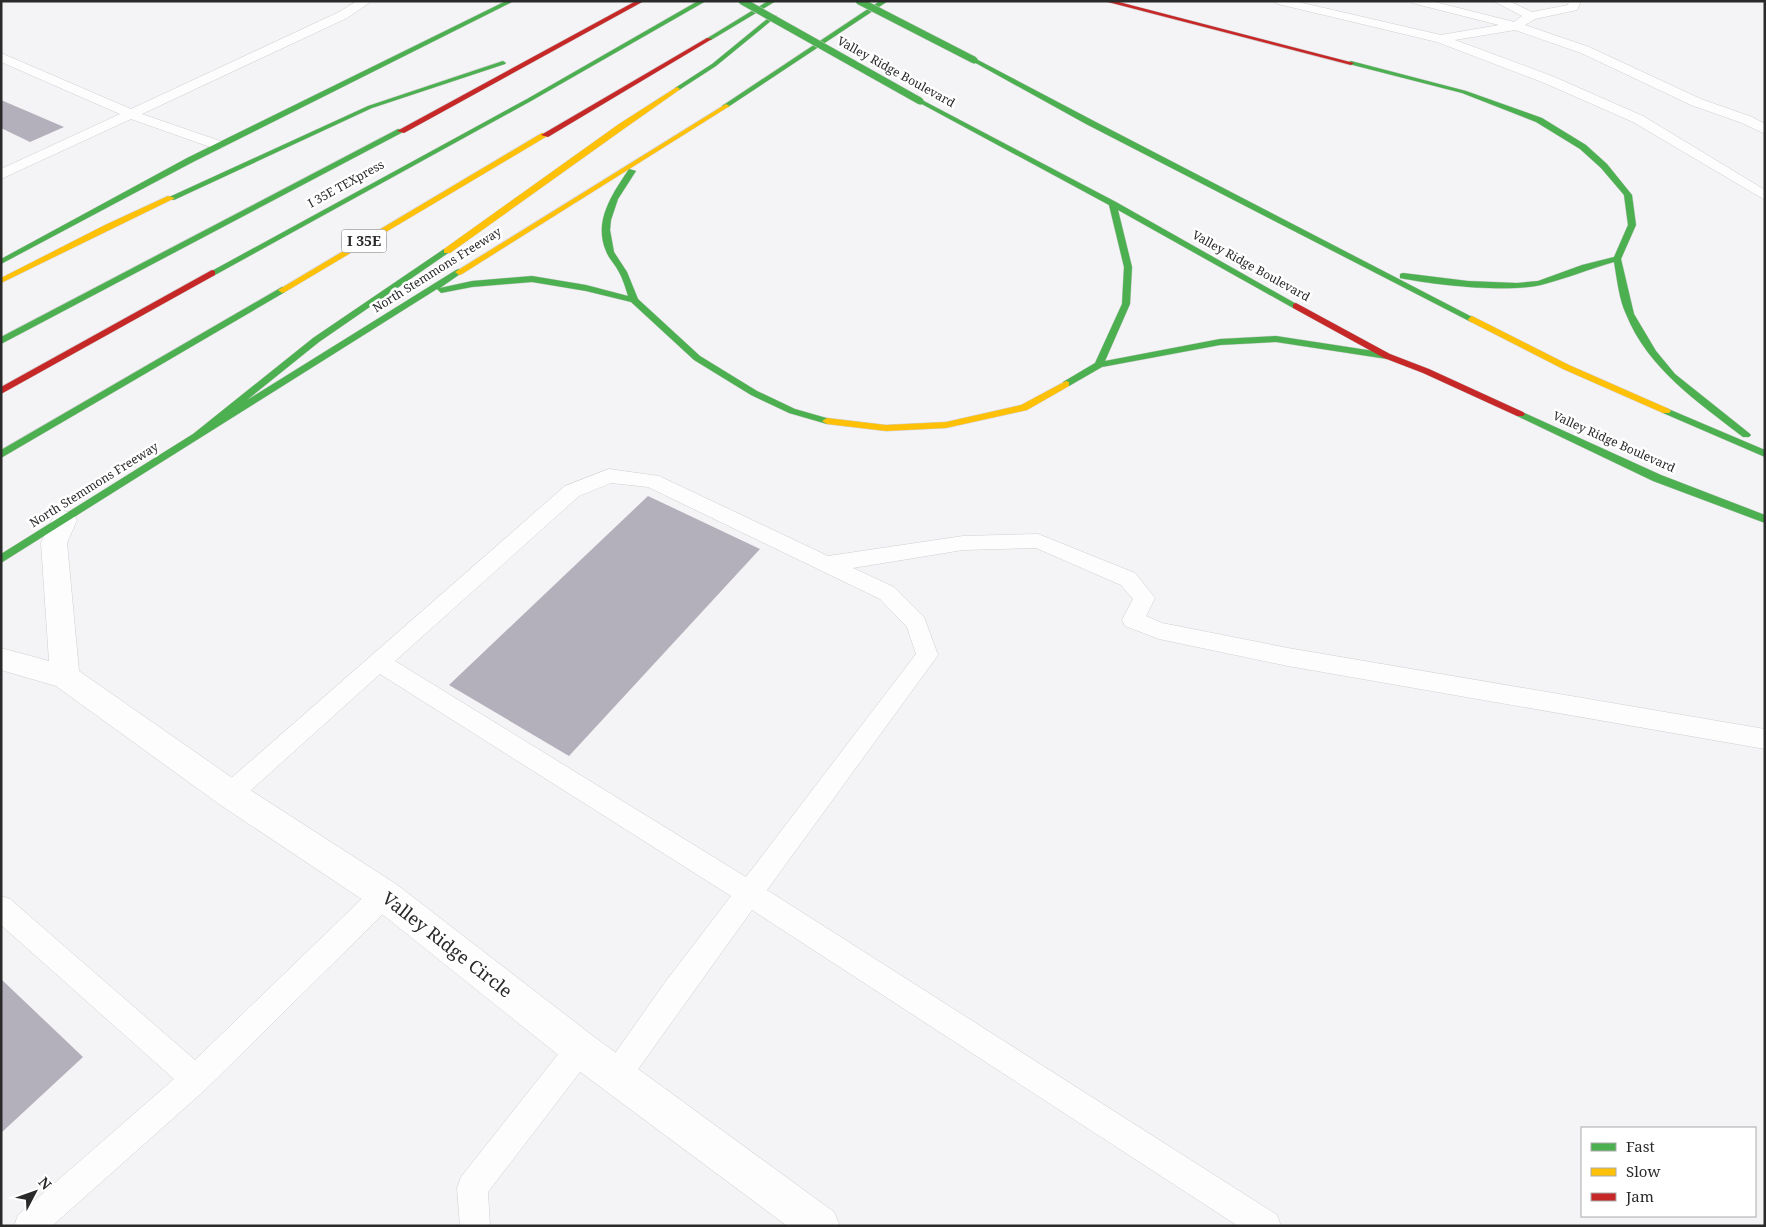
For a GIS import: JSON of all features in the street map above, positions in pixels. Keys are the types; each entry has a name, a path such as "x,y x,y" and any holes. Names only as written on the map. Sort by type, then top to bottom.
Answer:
{"main road":[{"path":"1,262 218,145 472,16 511,1"},
{"path":"1,341 450,106 641,1"},
{"name":"I 35E TEXpress","path":"1,391 135,314 532,99 703,1"},
{"name":"Valley Ridge Boulevard","path":"742,1 920,101 1113,204 1387,356 1426,371 1657,478 1765,519"},
{"name":"I 35E","path":"1,455 773,1"},
{"path":"859,1 1089,122 1566,367 1765,454"},
{"name":"North Stemmons Freeway","path":"1,559 787,69 885,1"},
{"path":"1107,1 1464,92 1539,120 1582,147 1604,166 1628,195 1632,225 1617,259 1630,314 1652,352 1672,376 1765,450"},
{"path":"192,440 316,340 437,258 622,126 714,65 785,7"},
{"path":"1,281 144,211 370,107 570,40"},
{"path":"636,164 614,196 607,211 604,226 610,254 622,269 634,300 697,358 754,393 792,411 836,423 886,428 946,425 1024,408 1099,365 1220,342 1276,340 1387,356"},
{"path":"1099,365 1126,304 1128,267 1113,204"},
{"path":"1384,273 1470,285 1502,286 1534,284 1617,259"},
{"path":"425,293 472,284 532,279 586,288 634,300"}],"street":[{"path":"64,520 54,543 65,677"},
{"name":"Valley Ridge Circle","path":"1,659 65,677 230,794 384,895 580,1049 820,1226"}],"lane":[{"path":"1,175 343,15 366,1"},
{"path":"1278,1 1441,39 1547,79 1638,119 1765,196"},
{"path":"1416,1 1516,26 1584,50 1696,102 1747,120 1765,130"},
{"path":"1499,1 1531,16"},
{"path":"1441,39 1516,26 1531,16 1572,8 1575,1"},
{"path":"1,57 130,114 218,145"},
{"path":"1747,120 1765,112"},
{"path":"230,794 572,491 609,476 652,481 887,593 916,623 927,656 676,991 616,1076"},
{"path":"827,564 963,543 1038,541 1128,579 1144,598 1133,620 1160,631 1288,657 1765,739"},
{"path":"378,662 750,894 1266,1226"},
{"path":"29,1226 196,1079 384,895"},
{"path":"1,908 196,1079"},
{"path":"475,1226 472,1188 580,1049"}],"building":[{"path":"1,100 64,127 30,142 1,128"},
{"path":"648,496 760,549 569,756 449,685"},
{"path":"1,979 83,1057 1,1133"}],"traffic: fast":[{"path":"1,262 190,160 511,1"},
{"path":"212,273 529,100 703,1"},
{"path":"742,1 920,101"},
{"path":"709,39 773,1"},
{"path":"859,1 974,60"},
{"path":"726,106 885,1"},
{"path":"677,89 714,65 774,16"},
{"path":"974,60 1089,122 1472,319"},
{"path":"171,198 370,107 503,63"},
{"path":"1351,63 1464,92 1539,120 1583,147 1604,166 1628,195 1632,225 1617,259 1630,314 1652,352 1672,376 1746,435"},
{"path":"920,101 1113,204 1296,306"},
{"path":"1,341 401,131"},
{"path":"632,171 614,199 607,220 606,230 610,252 625,275 634,300"},
{"path":"1099,365 1126,304 1128,267 1113,204"},
{"path":"192,440 316,340 447,251"},
{"path":"1403,276 1468,284 1517,286 1539,283 1585,267 1617,259"},
{"path":"1,559 459,272"},
{"path":"441,290 472,284 532,279 586,288 634,300 697,358 754,393 792,411 827,421"},
{"path":"1,455 282,290"},
{"path":"1066,384 1099,365 1220,342 1276,339 1387,356"},
{"path":"1666,411 1765,454"},
{"path":"1520,414 1657,478 1765,519"}],"traffic: slow":[{"path":"447,251 677,89"},
{"path":"459,272 726,106"},
{"path":"282,290 545,135"},
{"path":"1,281 108,227 171,198"},
{"path":"1472,319 1566,367 1666,411"},
{"path":"827,421 886,428 946,425 1024,408 1066,384"}],"traffic: jam":[{"path":"401,131 641,1"},
{"path":"1107,1 1351,63"},
{"path":"545,135 709,39"},
{"path":"1,391 212,273"},
{"path":"1296,306 1387,356 1426,371 1520,414"}]}
